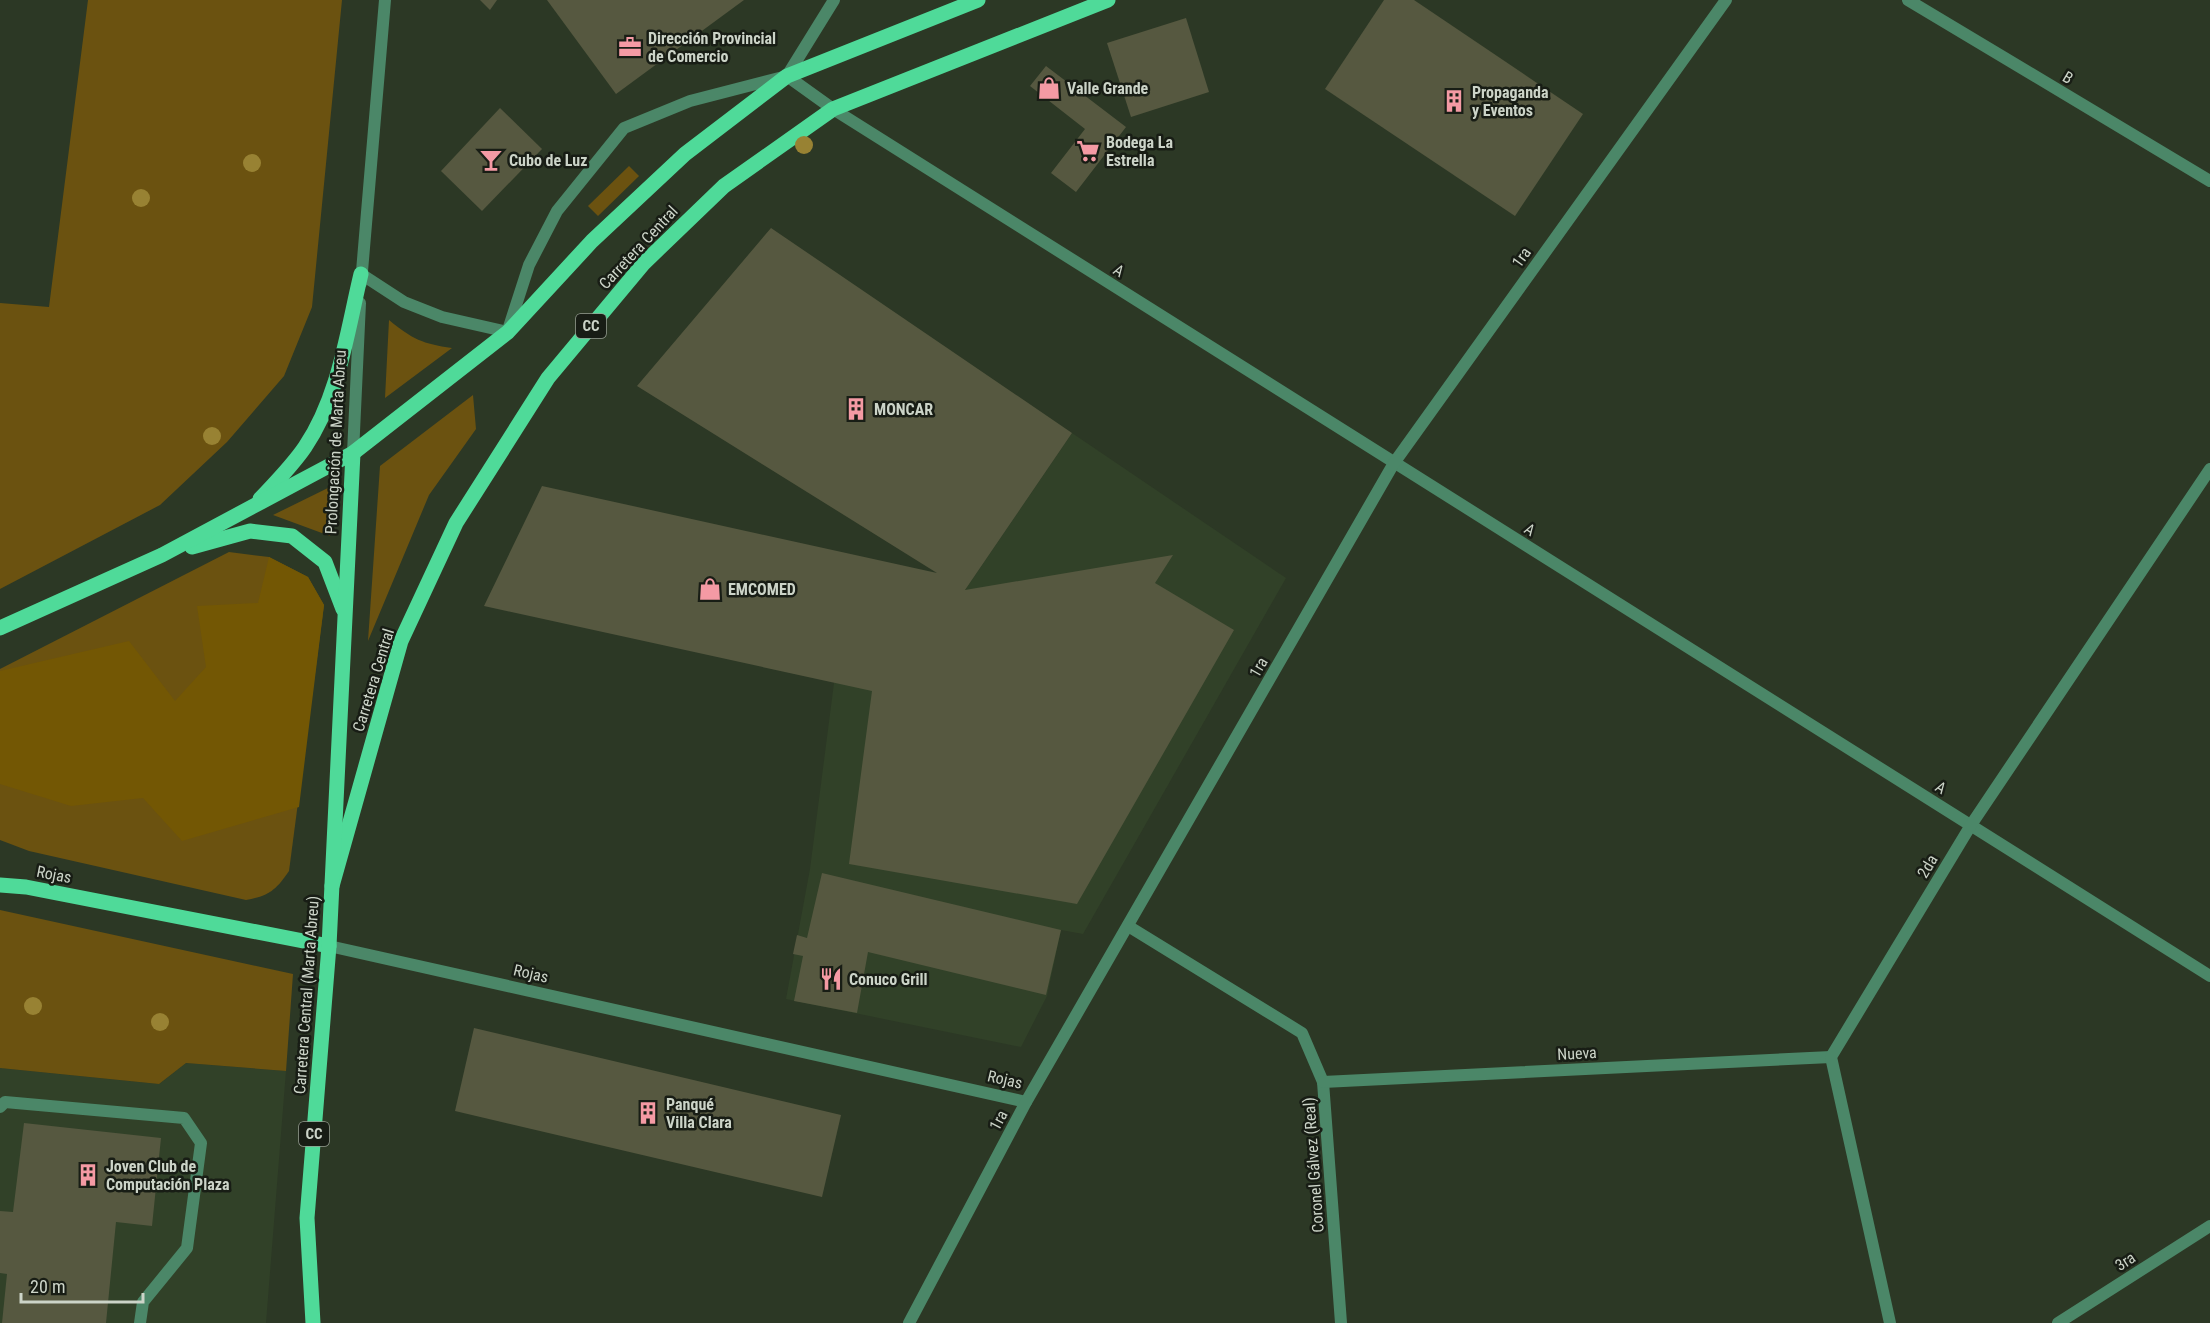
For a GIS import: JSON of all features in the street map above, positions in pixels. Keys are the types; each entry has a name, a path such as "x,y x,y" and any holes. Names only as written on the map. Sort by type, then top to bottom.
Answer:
{"main road":[{"name":"Carretera Central","path":"0,628 162,555 353,453 508,332 592,241 685,154 787,76 978,0"},
{"name":"Carretera Central","path":"332,886 402,641 456,523 548,378 644,263 724,186 833,109 1108,0"},
{"path":"253,507 304,448 326,409 361,274"},
{"name":"Prolongación de Marta Abreu","path":"332,886 353,453"},
{"path":"162,555 250,531 292,536 325,562 345,615"},
{"path":"0,874 26,887"},
{"path":"0,885 26,887"},
{"name":"Carretera Central (Marta Abreu)","path":"313,1323 307,1218 332,886"},
{"name":"Rojas","path":"26,887 329,946"}],"street":[{"name":"Prolongación de Marta Abreu","path":"353,453 361,274 385,0"},
{"path":"361,274 404,302 442,318 508,332 529,265 557,211 624,128 690,101 787,76 834,0"},
{"name":"1ra","path":"909,1323 1026,1102 1394,463 1726,0"},
{"name":"B","path":"1908,0 2210,181"},
{"name":"A","path":"787,76 833,109 2210,976"},
{"name":"2da","path":"1831,1057 1971,825 2210,469"},
{"name":"Coronel Gálvez (Real)","path":"1128,926 1302,1033 1323,1082 1341,1323"},
{"name":"Rojas","path":"329,946 1026,1102"},
{"path":"1831,1057 1890,1323"},
{"name":"Nueva","path":"1323,1082 1831,1057"},
{"path":"0,1107 5,1102 184,1118 190,1126 201,1143 187,1248 143,1302 141,1323"},
{"name":"3ra","path":"2058,1323 2210,1226"}],"shaded area":[{"path":"88,0 342,0 312,307 284,376 227,442 160,505 0,589 0,303 49,307"},
{"path":"629,166 639,176 598,216 588,206"},
{"path":"389,320 418,340 452,348 385,398"},
{"path":"473,395 476,429 429,495 368,641 380,466"},
{"path":"1072,433 1286,578 1083,934 1061,930 1047,996 1021,1047 786,999 810,869 834,683 965,590"},
{"path":"332,486 330,536 273,515"},
{"path":"229,552 269,557 308,577 324,605 289,871 284,878 266,894 246,900 29,851 0,840 0,669"},
{"path":"269,557 308,577 324,605 299,807 182,841 143,798 71,806 0,784 0,671 129,641 175,701 206,667 197,606 258,603"},
{"path":"0,910 293,974 286,1071 186,1063 159,1084 0,1068"},
{"path":"186,1063 286,1071 266,1323 0,1323 0,1068 159,1084"}],"building":[{"path":"480,0 497,0 490,10"},
{"name":"Dirección Provincial de Comercio","path":"547,0 744,0 616,94"},
{"name":"Propaganda y Eventos","path":"1384,0 1414,0 1583,114 1515,216 1325,89"},
{"path":"1186,18 1209,92 1131,117 1107,43"},
{"name":"Bodega La Estrella","path":"1046,66 1126,127 1076,192 1051,173 1085,129 1030,86"},
{"name":"Cubo de Luz","path":"500,108 542,149 482,211 441,171"},
{"path":"771,228 1072,433 965,590 1173,555 1155,583 1234,630 1077,904 849,864 872,691 484,606 542,486 937,573 637,386"},
{"path":"822,873 1061,930 1046,995 868,952 857,1013 794,1001 803,956 793,954 797,935 807,938"},
{"name":"Panqué Villa Clara","path":"474,1028 841,1115 822,1197 455,1111"},
{"path":"24,1123 161,1138 152,1226 116,1222 106,1323 2,1323 7,1274 0,1273 0,1211 13,1212"}],"place":[{"name":"Dirección Provincial de Comercio","path":"630,47"},
{"name":"Valle Grande","path":"1049,88"},
{"name":"Propaganda y Eventos","path":"1454,101"},
{"name":"Bodega La Estrella","path":"1088,151"},
{"name":"Cubo de Luz","path":"491,160"},
{"name":"MONCAR","path":"856,409"},
{"name":"EMCOMED","path":"710,589"},
{"name":"Conuco Grill","path":"831,979"},
{"name":"Panqué Villa Clara","path":"648,1113"},
{"name":"Joven Club de Computación Plaza","path":"88,1175"}]}
